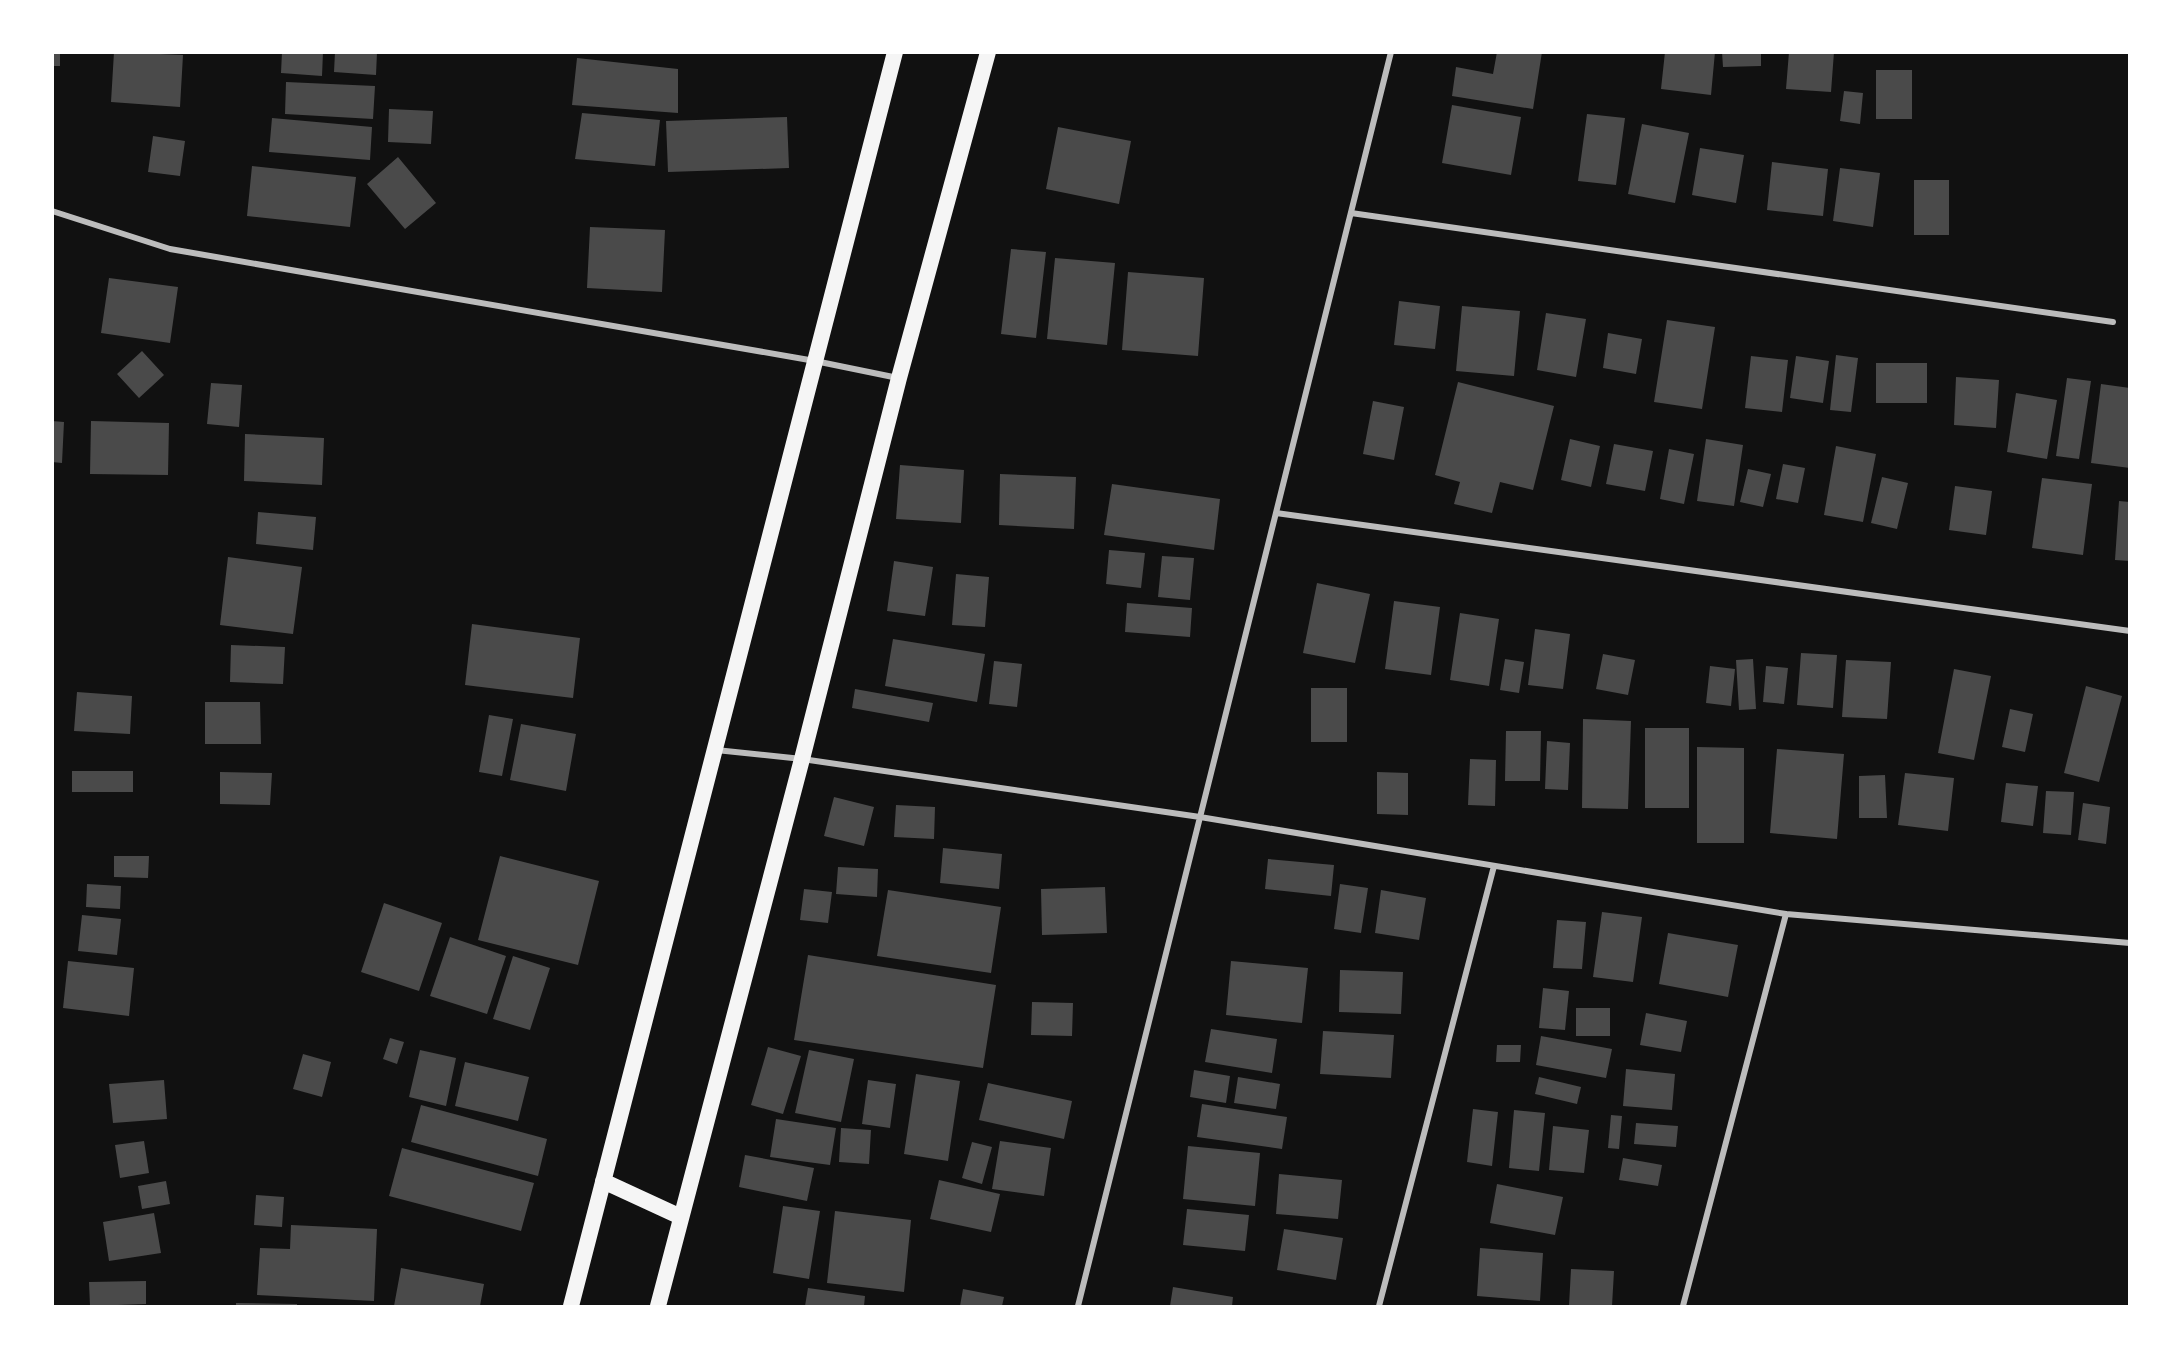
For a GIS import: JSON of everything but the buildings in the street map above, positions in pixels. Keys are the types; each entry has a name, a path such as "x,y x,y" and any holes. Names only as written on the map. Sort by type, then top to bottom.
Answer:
{"highway":[{"path":"571,1306 895,52"},
{"path":"658,1306 802,759 899,378 988,52"},
{"path":"603,1181 681,1217"}],"street":[{"path":"1078,1306 1391,52"},
{"path":"52,211 170,249 815,361 899,378"},
{"path":"1351,213 2114,322"},
{"path":"1276,513 2130,631"},
{"path":"715,750 802,759 1200,817 1786,914 2130,943"},
{"path":"1379,1306 1494,866"},
{"path":"1683,1306 1786,914"}]}
